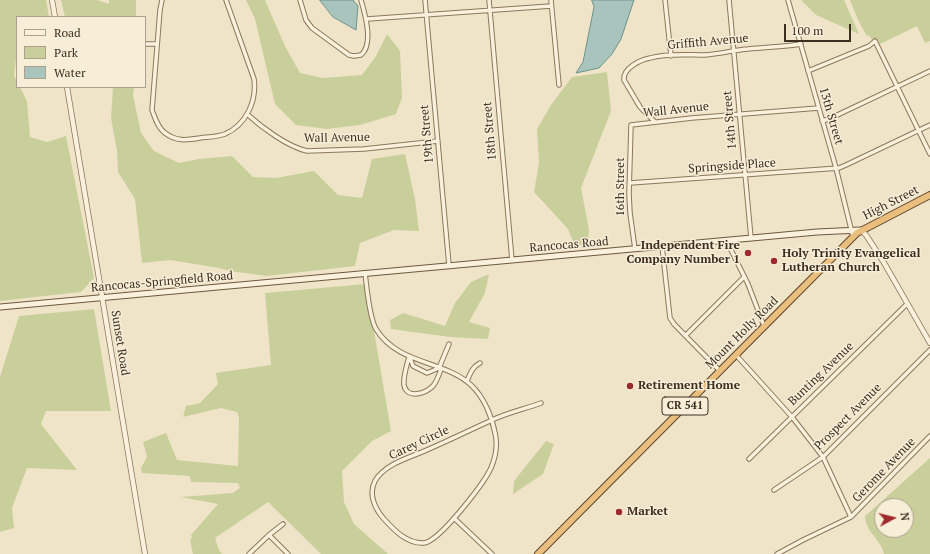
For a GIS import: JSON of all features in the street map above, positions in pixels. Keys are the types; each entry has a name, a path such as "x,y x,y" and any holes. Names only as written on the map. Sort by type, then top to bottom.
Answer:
{"highway":[{"name":"High Street","path":"861,230 930,195"},
{"name":"Mount Holly Road","path":"538,554 736,355 853,234 861,230"}],"main road":[{"name":"Rancocas Road","path":"326,277 836,230 853,234"},
{"name":"Rancocas-Springfield Road","path":"0,307 326,277"}],"street":[{"path":"52,0 55,16"},
{"path":"162,0 152,110 158,126 166,134 177,140 219,135 230,131 239,125 249,111 255,89 254,79 226,0"},
{"path":"300,0 306,20 312,28 345,52 354,56 361,55 366,49 367,20 361,0"},
{"name":"19th Street","path":"425,0 449,265"},
{"name":"18th Street","path":"489,0 512,260"},
{"path":"551,0 559,85"},
{"path":"665,0 671,56"},
{"name":"14th Street","path":"729,0 751,238"},
{"name":"13th Street","path":"788,0 836,168 853,234"},
{"path":"367,20 551,6"},
{"path":"808,71 869,46 875,41 930,154"},
{"path":"146,44 157,44"},
{"name":"Griffith Avenue","path":"655,122 640,107 627,86 624,76 631,67 643,60 651,57 710,54 800,44"},
{"path":"822,121 930,71"},
{"name":"Sunset Road","path":"67,88 145,554"},
{"name":"Wall Avenue","path":"631,124 819,108"},
{"name":"Wall Avenue","path":"247,114 254,121 299,150 364,149 438,141"},
{"name":"16th Street","path":"631,124 629,194 635,249"},
{"name":"Springside Place","path":"630,183 836,168 846,165 930,125"},
{"path":"861,230 875,248 930,343"},
{"path":"726,240 755,300 764,326"},
{"path":"662,246 669,315 674,324 720,370"},
{"path":"365,273 371,316 376,329 390,345 409,357 440,368 467,381 471,371 480,363"},
{"path":"686,335 744,277"},
{"name":"Bunting Avenue","path":"749,459 907,304"},
{"path":"409,357 404,383 405,389 410,393 422,393 431,388 436,382 449,344"},
{"name":"Prospect Avenue","path":"774,490 823,457 930,350"},
{"path":"736,355 792,417 823,457 852,517 777,554"},
{"path":"409,357 413,366 427,373 440,368"},
{"name":"Carey Circle","path":"467,381 474,387 480,396 491,420 496,440 495,456 489,471 454,518 430,541 419,543 408,540 402,536 393,528 375,506 372,492 374,482 384,471 398,463 491,420"},
{"path":"491,420 541,403"},
{"name":"Gerome Avenue","path":"852,517 930,436"},
{"path":"454,518 492,554"},
{"path":"249,554 283,524"},
{"path":"269,535 288,554"}],"green space":[{"path":"0,0 46,0 49,16 16,16 16,60 14,75 16,80 16,88 20,88 27,101 30,137 47,142 66,136 94,278 81,292 0,301"},
{"path":"61,0 97,0 109,4 109,0 136,0 136,16 65,16"},
{"path":"246,0 265,0 285,46 300,73 323,78 362,75 376,56 387,34 400,51 402,98 396,114 360,125 327,129 296,125 275,104 255,19"},
{"path":"801,0 844,0 859,34 816,15"},
{"path":"850,0 930,0 930,41 925,43 917,26 876,46 869,35 867,36 858,20"},
{"path":"607,72 611,111 581,188 589,230 588,246 574,244 568,229 534,192 539,163 537,129 551,105 572,77"},
{"path":"113,88 134,88 133,95 141,133 154,151 179,163 199,159 232,156 253,177 276,178 314,171 338,195 362,198 372,159 405,154 415,199 419,231 394,230 360,243 355,266 267,276 170,260 142,263 135,199 118,172 117,151 111,118"},
{"path":"489,274 485,293 469,322 490,328 488,339 450,337 391,329 390,320 403,313 445,326 455,303 471,282"},
{"path":"366,284 391,431 372,441 342,471 344,502 354,524 388,554 321,554 268,502 215,538 222,554 193,554 190,540 192,538 191,535 218,504 181,497 233,493 240,488 238,483 191,482 190,476 142,473 141,468 147,457 143,442 166,433 177,460 238,466 239,418 237,412 221,408 183,417 186,406 200,403 218,384 216,373 271,365 265,293"},
{"path":"94,309 111,411 46,411 41,424 77,470 27,468 12,508 14,528 0,532 0,377 19,316"},
{"path":"546,441 554,444 543,474 513,494 514,481"},
{"path":"930,458 930,554 884,554 880,544 875,538 914,538 914,498 885,498"},
{"path":"874,508 874,536 870,531 865,516"}],"water":[{"path":"320,0 353,0 358,6 356,30 333,17"},
{"path":"592,0 634,0 621,39 612,54 599,68 576,73 583,62 594,7"}],"place":[{"name":"Independent Fire Company Number 1","path":"748,253"},
{"name":"Holy Trinity Evangelical Lutheran Church","path":"774,261"},
{"name":"Retirement Home","path":"630,386"},
{"name":"Market","path":"619,512"}]}
